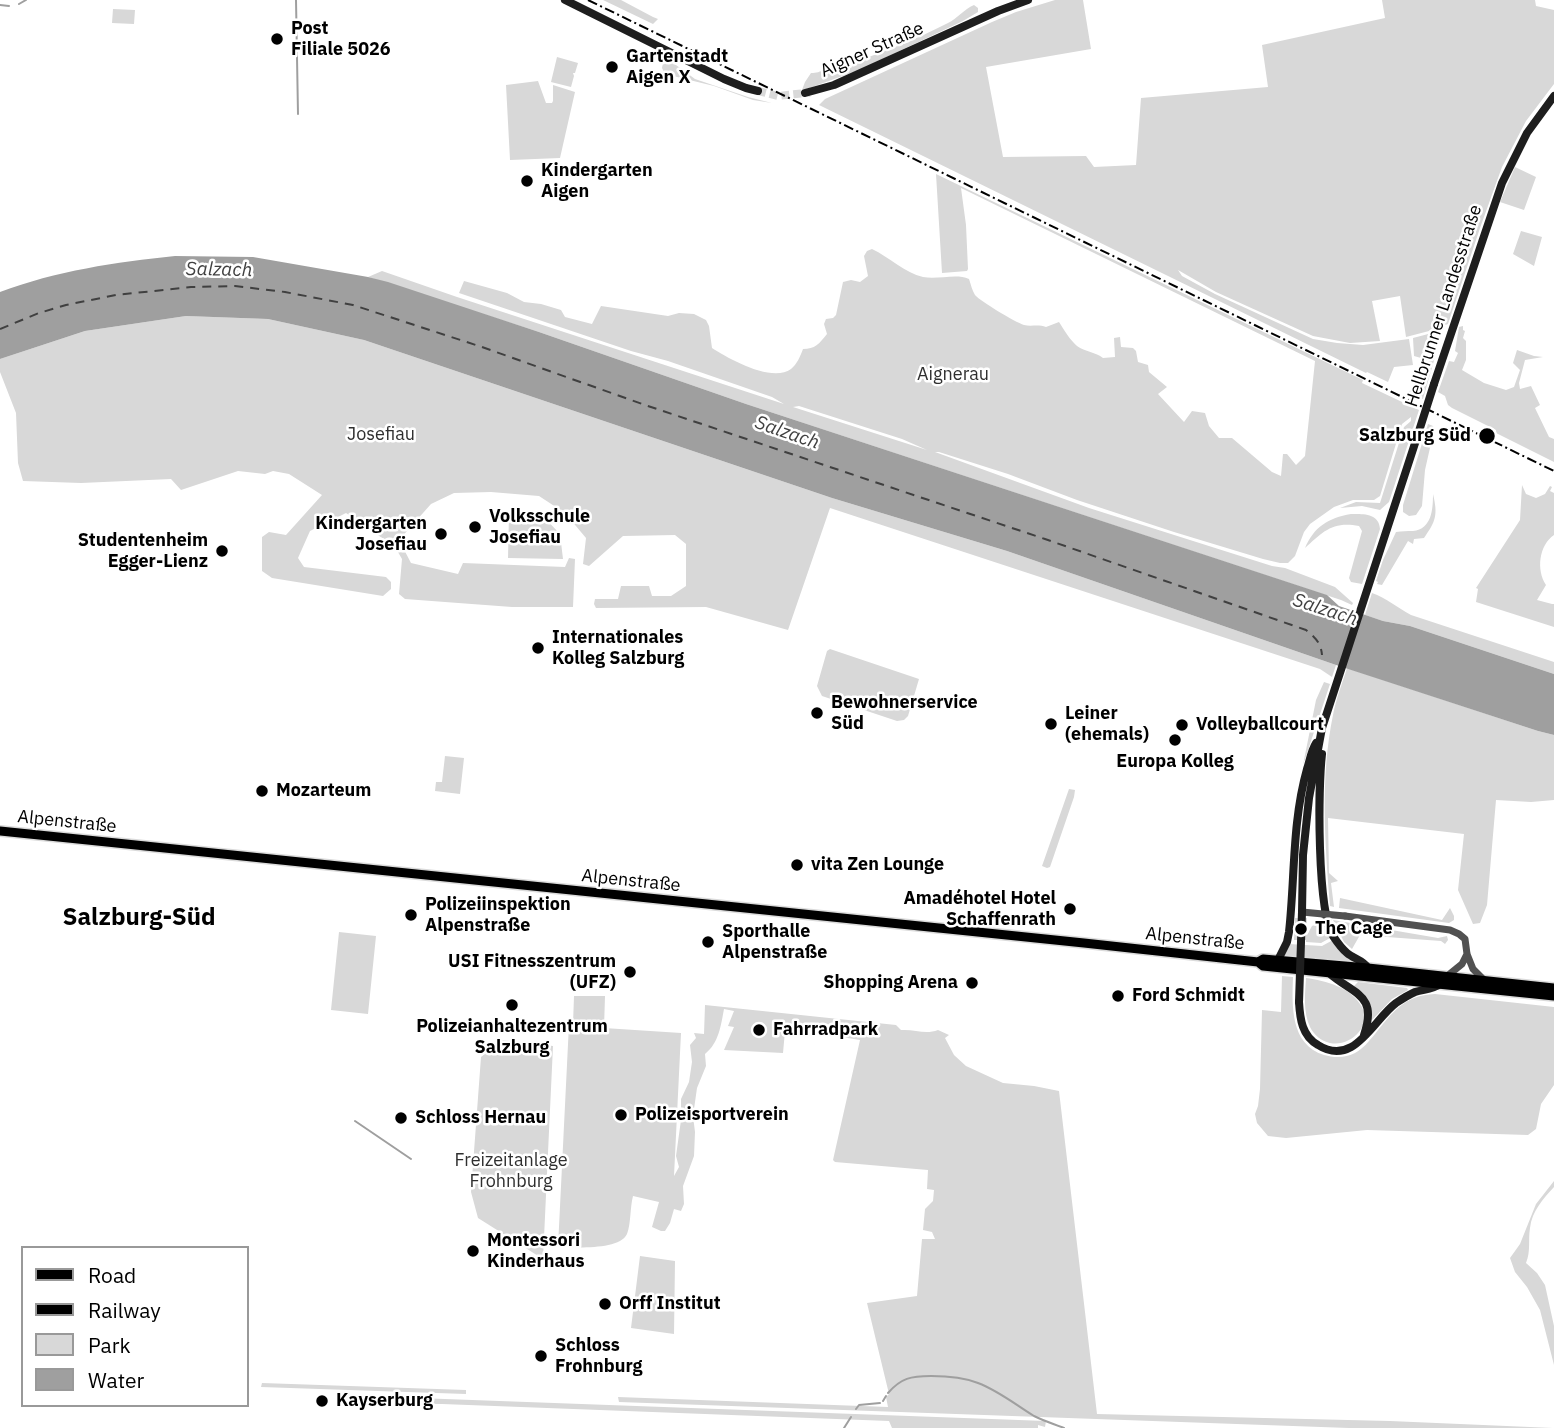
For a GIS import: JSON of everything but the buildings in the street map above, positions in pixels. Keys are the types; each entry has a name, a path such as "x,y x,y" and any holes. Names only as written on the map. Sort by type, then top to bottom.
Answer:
{"main road":[{"path":"565,0 724,79 758,92"},
{"name":"Aigner Straße","path":"805,93 834,85 987,15 1028,0"},
{"name":"Hellbrunner Landesstraße","path":"1443,981 1433,989 1412,993 1392,1006 1363,1038 1354,1046 1343,1050 1332,1051 1320,1047 1304,1031 1299,1002 1303,855 1309,798 1327,711 1502,183 1524,139 1554,96"},
{"name":"Hellbrunner Landesstraße","path":"1278,960 1290,932 1298,810 1312,753 1321,734"},
{"name":"Hellbrunner Landesstraße","path":"1321,734 1320,845 1326,920 1340,947 1364,962 1368,968"},
{"name":"Alpenstraße","path":"0,831 1258,962 1263,966 1329,973 1443,981 1484,980 1554,988"},
{"name":"Alpenstraße","path":"1258,962 1263,959 1368,968 1554,996"},
{"path":"1329,973 1366,1003 1369,1021 1363,1038"}],"street":[{"path":"1302,912 1459,933 1465,939 1473,969 1484,980"},
{"name":"Hellbrunner Landesstraße","path":"1443,981 1462,964 1467,954"}],"green space":[{"path":"603,0 621,0 658,19 653,24"},
{"path":"1055,0 1083,0 1091,49 986,67 1003,157 1086,156 1094,167 1136,165 1141,98 1268,87 1262,45 1385,18 1382,0 1535,0 1536,6 1554,10 1554,84 1526,121 1502,167 1448,324 1406,337 1400,296 1372,301 1380,341 1350,343 1313,336 1216,292 1178,270 1182,276 1215,294 1313,339 1363,345 1409,339 1413,365 1394,367 1388,382 1366,373 819,105 825,99 992,22"},
{"path":"974,5 978,12 963,21 859,70 804,90 811,97 805,96 802,90 811,73 852,63 900,45 951,21"},
{"path":"113,9 135,10 134,24 112,23"},
{"path":"557,57 578,63 571,87 551,82"},
{"path":"666,59 695,79 772,103 753,100 714,86 669,75 662,68"},
{"path":"538,81 546,103 553,101 553,85 575,92 560,158 510,160 506,85"},
{"path":"1515,167 1536,177 1524,210 1500,202"},
{"name":"Aignerau","path":"936,174 1363,380 1362,383 1419,410 1389,502 1380,510 1362,506 1340,508 1356,502 1380,503 1404,427 1411,421 1411,417 1402,424 1380,496 1374,500 1353,500 1334,507 1310,524 1295,556 1288,563 1263,559 1174,532 1008,474 935,452 1089,508 1285,568 1335,587 1353,603 1352,605 368,277 382,271 784,404 772,397 668,361 459,293 464,281 507,293 524,302 561,310 565,317 592,324 601,306 668,316 679,313 694,314 706,320 712,348 751,368 783,373 795,365 803,349 816,345 827,334 824,324 826,319 836,315 843,282 860,282 868,276 864,256 872,249 916,275 969,279 975,295 1006,316 1027,326 1046,327 1059,322 1077,346 1103,358 1115,357 1114,338 1120,337 1121,347 1133,348 1138,362 1148,365 1149,372 1167,387 1158,394 1184,422 1192,411 1205,413 1209,426 1219,438 1232,438 1272,472 1281,476 1283,454 1287,454 1296,465 1305,456 1315,361 961,188 968,269 942,273","holes":["799,406 902,439 927,450 793,407"]},
{"path":"1521,231 1542,237 1534,266 1513,254"},
{"name":"Josefiau","path":"186,316 268,319 364,340 832,498 1007,551 1336,665 1332,677 1320,669 830,508 788,630 706,607 596,608 595,599 618,599 621,586 649,586 652,596 671,596 686,586 686,544 675,535 623,536 589,566 583,564 586,538 565,513 539,496 491,492 454,493 431,504 399,540 411,563 458,574 463,563 565,567 569,558 575,559 573,607 512,607 405,599 399,594 402,559 395,547 346,513 310,531 298,558 304,567 386,577 391,582 391,589 383,596 272,578 262,571 262,537 269,532 286,535 322,495 289,474 238,471 181,490 171,479 81,483 23,481 18,463 16,413 0,372 0,359 85,331"},
{"path":"1463,326 1466,360 1462,370 1484,383 1506,390 1514,387 1520,370 1513,363 1517,350 1543,357 1525,360 1519,383 1520,389 1531,386 1540,405 1535,408 1549,437 1554,439 1554,462 1452,408 1445,396 1438,392 1449,361 1454,362 1458,353 1455,351 1459,327"},
{"path":"1432,333 1431,356 1435,357 1423,399 1409,392 1412,388 1421,389 1422,382 1418,370 1421,358 1414,356 1413,338"},
{"path":"1428,424 1433,426 1434,430 1425,470 1422,506 1416,515 1409,516 1403,512 1403,505"},
{"path":"1522,485 1526,494 1536,498 1545,494 1550,486 1550,491 1554,493 1554,535 1542,551 1540,565 1546,585 1537,600 1554,604 1554,627 1476,602 1476,588 1520,520"},
{"path":"1433,494 1436,513 1428,532 1424,538 1414,539 1413,544 1408,541 1382,585 1377,584 1383,560 1396,532 1413,531 1428,522 1432,512"},
{"path":"540,513 560,534 563,559 508,558 509,514"},
{"path":"1351,514 1374,517 1380,529 1362,584 1351,582 1349,578 1362,531 1359,526 1342,525 1329,529 1305,548 1317,529 1335,518"},
{"path":"1372,593 1411,615 1554,662 1554,674 1410,626 1365,615"},
{"path":"830,649 919,679 908,716 897,721 822,696 817,686 827,651"},
{"path":"1347,668 1554,735 1554,800 1496,800 1487,905 1480,923 1473,924 1458,890 1464,834 1328,818 1329,873 1338,881 1331,883 1334,907 1330,906 1325,834 1326,763 1334,709"},
{"path":"1324,682 1330,684 1303,765 1316,700"},
{"path":"445,756 464,758 460,794 435,791 436,782 442,782"},
{"path":"1069,789 1075,790 1074,797 1050,867 1047,868 1042,866"},
{"path":"1340,898 1442,920 1450,908 1454,920 1449,923 1339,908"},
{"path":"1295,918 1307,918 1307,935 1312,926 1324,920 1330,938 1321,943 1294,940"},
{"path":"1333,920 1438,938 1447,936 1448,940 1445,944 1441,941 1360,935 1352,949 1344,942"},
{"path":"339,932 376,936 368,1014 331,1010"},
{"path":"1333,940 1355,963 1284,956 1289,944 1322,946"},
{"path":"1282,976 1293,977 1293,1012 1299,1033 1313,1050 1332,1057 1348,1056 1358,1051 1400,1006 1424,995 1554,1007 1554,1085 1541,1104 1536,1129 1528,1135 1367,1130 1286,1138 1268,1136 1257,1123 1255,1114 1260,1089 1262,1010 1281,1012"},
{"path":"1306,978 1337,986 1357,1000 1362,1007 1364,1022 1352,1039 1338,1043 1327,1042 1316,1035 1306,1015"},
{"path":"1358,982 1408,990 1392,999 1372,1020 1368,1001 1354,986"},
{"path":"574,996 605,996 604,1028 681,1033 674,1176 679,1167 676,1156 681,1099 689,1082 692,1062 690,1045 696,1038 694,1033 704,1034 705,1005 896,1025 901,1030 938,1030 949,1035 945,1038 954,1055 966,1066 1003,1083 1059,1091 1097,1414 1553,1428 1349,1428 619,1402 618,1397 888,1407 886,1397 889,1394 867,1303 917,1296 922,1239 935,1239 932,1232 923,1230 925,1209 933,1201 934,1190 927,1189 928,1170 833,1160 860,1040 785,1031 783,1053 724,1050 734,1027 728,1026 734,1011 724,1009 716,1039 705,1054 706,1066 697,1088 693,1116 694,1156 683,1186 684,1204 681,1211 674,1209 670,1223 665,1231 661,1231 652,1227 659,1202 633,1196 627,1234 622,1239 606,1246 558,1247 569,1024 573,1024"},
{"name":"Freizeitanlage Frohnburg","path":"502,1040 553,1046 543,1259 478,1218 471,1192 481,1057"},
{"path":"1554,1181 1554,1187 1533,1216 1526,1263 1545,1285 1554,1326 1554,1365 1540,1310 1515,1272 1510,1258 1520,1244 1536,1204"},
{"path":"640,1256 675,1261 674,1334 631,1328"},
{"path":"262,1383 466,1390 466,1394 261,1387"},
{"path":"363,1396 1046,1421 1045,1427 1038,1425 1038,1428 892,1428 889,1421 362,1403"}],"water":[{"name":"Salzach","path":"175,256 253,257 388,282 746,404 1327,595 1339,606 1383,621 1410,626 1554,674 1554,735 1336,665 1007,551 832,498 364,340 268,319 186,316 85,331 0,359 0,292 86,268"}],"waterway":[{"path":"19,4 26,0"},
{"path":"296,0 298,114"},
{"path":"0,5 9,6"},
{"path":"355,1121 411,1159"},
{"path":"888,1393 897,1384 912,1377 961,1378 986,1386 1034,1416 1064,1428"},
{"path":"883,1401 886,1396"},
{"path":"856,1409 859,1405 880,1403"},
{"path":"844,1428 851,1417"}],"ferry route":[{"path":"0,329 66,305 116,295 191,287 235,286 353,305 1306,630 1317,641 1322,655"}],"tunnel":[{"path":"758,91 778,96 805,93"}],"railway":[{"path":"588,0 1554,471"}],"place":[{"name":"Post Filiale 5026","path":"277,39"},
{"name":"Gartenstadt Aigen X","path":"612,67"},
{"name":"Kindergarten Aigen","path":"527,181"},
{"name":"Salzburg Süd","path":"1487,436"},
{"name":"Volksschule Josefiau","path":"475,527"},
{"name":"Kindergarten Josefiau","path":"441,534"},
{"name":"Studentenheim Egger-Lienz","path":"222,551"},
{"name":"Internationales Kolleg Salzburg","path":"538,648"},
{"name":"Bewohnerservice Süd","path":"817,713"},
{"name":"Leiner (ehemals)","path":"1051,724"},
{"name":"Volleyballcourt","path":"1182,725"},
{"name":"Europa Kolleg","path":"1175,740"},
{"name":"Mozarteum","path":"262,791"},
{"name":"vita Zen Lounge","path":"797,865"},
{"name":"Amadéhotel Hotel Schaffenrath","path":"1070,909"},
{"name":"Polizeiinspektion Alpenstraße","path":"411,915"},
{"name":"The Cage","path":"1301,929"},
{"name":"Sporthalle Alpenstraße","path":"708,942"},
{"name":"USI Fitnesszentrum (UFZ)","path":"630,972"},
{"name":"Shopping Arena","path":"972,983"},
{"name":"Ford Schmidt","path":"1118,996"},
{"name":"Polizeianhaltezentrum Salzburg","path":"512,1005"},
{"name":"Fahrradpark","path":"759,1030"},
{"name":"Polizeisportverein","path":"621,1115"},
{"name":"Schloss Hernau","path":"401,1118"},
{"name":"Montessori Kinderhaus","path":"473,1251"},
{"name":"Orff Institut","path":"605,1304"},
{"name":"Schloss Frohnburg","path":"541,1356"},
{"name":"Kayserburg","path":"322,1401"}],"district":[{"name":"Salzburg-Süd","path":"139,918"}]}
